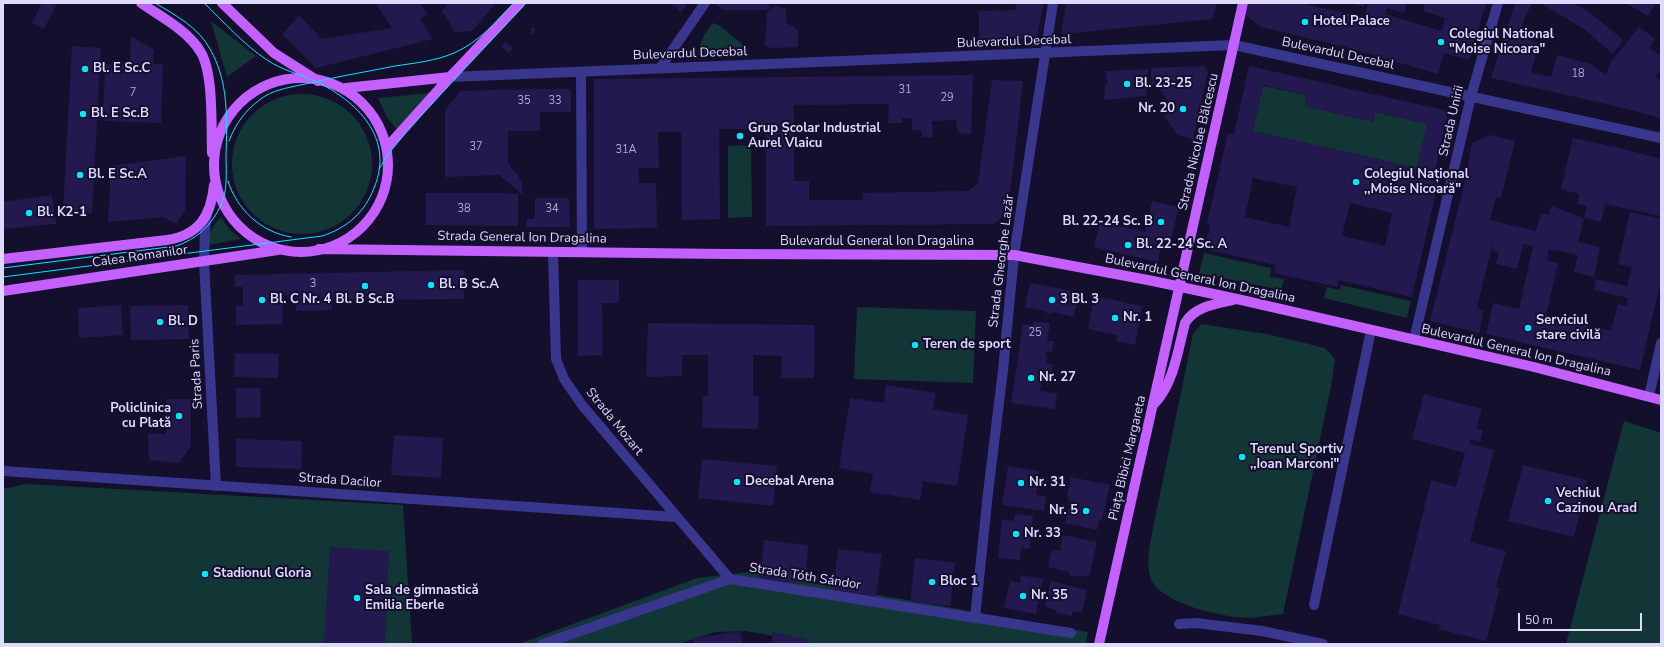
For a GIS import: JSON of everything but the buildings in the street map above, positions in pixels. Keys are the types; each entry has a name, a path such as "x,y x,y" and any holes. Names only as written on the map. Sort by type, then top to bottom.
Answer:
{"main road":[{"path":"141,3 181,31 201,52 205,62 209,84 214,184 227,216 238,229 253,239 281,250"},
{"path":"222,3 274,53 286,62 319,81"},
{"path":"388,146 450,77 520,3"},
{"name":"Strada Nicolae Bălcescu","path":"1178,286 1243,3"},
{"path":"346,88 450,77"},
{"path":"212,166 215,151 224,127 236,110 249,97 273,84 288,81 319,81 346,88 361,98 378,120 388,146 390,159 388,175 383,192 374,211 363,225 346,238 319,249"},
{"name":"Calea Romanilor","path":"3,259 171,239 192,231 202,222 211,205 214,184"},
{"name":"Strada General Ion Dragalina","path":"281,250 319,249 724,254"},
{"name":"Calea Romanilor","path":"3,291 281,250"},
{"name":"Bulevardul General Ion Dragalina","path":"724,254 1014,255 1178,286 1237,299 1534,367 1661,400"},
{"name":"Piața Bibici Margareta","path":"1100,639 1178,286"},
{"path":"1153,404 1162,395 1170,380 1185,323 1188,318 1195,312 1208,306 1237,299"}],"street":[{"path":"660,68 705,3"},
{"name":"Strada Gheorghe Lazăr","path":"975,618 1003,370 1014,255 1053,3"},
{"name":"Strada Unirii","path":"1414,340 1471,96 1498,3"},
{"name":"Bulevardul Decebal","path":"450,77 581,73 660,68 1044,54 1234,45 1661,138"},
{"path":"581,73 582,252"},
{"name":"Strada Paris","path":"207,215 204,261 216,486"},
{"name":"Strada Mozart","path":"553,252 556,359 564,379 582,405 730,578"},
{"path":"1314,605 1371,330"},
{"path":"1650,396 1661,343"},
{"name":"Strada Dacilor","path":"3,471 676,516"},
{"name":"Strada Tóth Sándor","path":"543,644 730,578 1071,633"},
{"path":"1180,624 1196,623 1262,631 1323,644"}],"green space":[{"path":"211,21 256,56 227,77"},
{"path":"713,23 719,25 748,49 747,53 698,55 703,38"},
{"path":"1263,86 1307,95 1305,106 1373,122 1375,112 1427,124 1417,168 1253,131"},
{"path":"430,93 397,129 387,118 378,98"},
{"path":"302,94 322,97 329,100 341,106 356,120 369,144 372,164 369,184 366,191 360,203 346,218 322,231 302,234 282,231 275,228 263,222 248,208 235,184 232,164 235,144 238,137 244,125 258,110 282,97"},
{"path":"751,145 752,217 728,218 728,146"},
{"path":"221,217 229,229 241,239 209,245 209,236"},
{"path":"1204,253 1271,268 1270,277 1284,279 1281,290 1199,273"},
{"path":"1341,285 1411,301 1407,318 1324,298 1327,287 1340,290"},
{"name":"Teren de sport","path":"857,307 976,311 973,383 854,379"},
{"name":"Terenul Sportiv ,,Ioan Marconi\"","path":"1201,324 1267,334 1325,348 1335,359 1331,387 1283,614 1250,618 1209,612 1178,601 1165,594 1155,586 1150,576 1148,558 1153,528 1193,334"},
{"path":"1624,421 1661,433 1661,644 1566,644"},
{"name":"Stadionul Gloria","path":"26,484 403,505 412,644 3,644 3,489"},
{"path":"749,572 1088,632 1086,644 817,644 746,631 715,632 678,644 519,644 697,578"}],"tram line":[{"path":"3,268 176,246 190,240 203,231 217,213 225,193 226,181 226,101 221,75 210,49 199,34 186,22 155,3"},
{"path":"3,277 322,236 347,224 366,204 374,188 379,170 380,153 376,137 358,110 330,89 315,81 279,67 267,60 242,40 204,3"},
{"path":"229,141 243,116 253,105 265,96 285,88 316,81 447,56 463,48 479,37 514,3"},
{"path":"379,169 389,153 412,125 526,3"},
{"path":"228,181 237,201 252,218 260,225 270,230 291,237"}],"place":[{"name":"Hotel Palace","path":"1305,22"},
{"name":"Colegiul National \"Moise Nicoara\"","path":"1441,42"},
{"name":"Bl. E Sc.C","path":"85,69"},
{"name":"Bl. 23-25","path":"1127,84"},
{"name":"Nr. 20","path":"1183,109"},
{"name":"Bl. E Sc.B","path":"83,114"},
{"name":"Grup Școlar Industrial Aurel Vlaicu","path":"740,136"},
{"name":"Bl. E Sc.A","path":"80,175"},
{"name":"Colegiul Național ,,Moise Nicoară\"","path":"1356,182"},
{"name":"Bl. K2-1","path":"29,213"},
{"name":"Bl. 22-24 Sc. B","path":"1161,222"},
{"name":"Bl. 22-24 Sc. A","path":"1128,245"},
{"name":"Bl. B Sc.A","path":"431,285"},
{"name":"Bl. B Sc.B","path":"365,286"},
{"name":"Bl. C Nr. 4","path":"262,300"},
{"name":"3 Bl. 3","path":"1052,300"},
{"name":"Nr. 1","path":"1115,318"},
{"name":"Bl. D","path":"160,322"},
{"name":"Serviciul stare civilă","path":"1528,328"},
{"name":"Teren de sport","path":"915,345"},
{"name":"Nr. 27","path":"1031,378"},
{"name":"Policlinica cu Plată","path":"179,416"},
{"name":"Terenul Sportiv ,,Ioan Marconi\"","path":"1242,457"},
{"name":"Decebal Arena","path":"737,482"},
{"name":"Nr. 31","path":"1021,483"},
{"name":"Vechiul Cazinou Arad","path":"1548,501"},
{"name":"Nr. 5","path":"1086,511"},
{"name":"Nr. 33","path":"1016,534"},
{"name":"Stadionul Gloria","path":"205,574"},
{"name":"Bloc 1","path":"932,582"},
{"name":"Nr. 35","path":"1023,596"},
{"name":"Sala de gimnastică Emilia Eberle","path":"357,598"}]}
